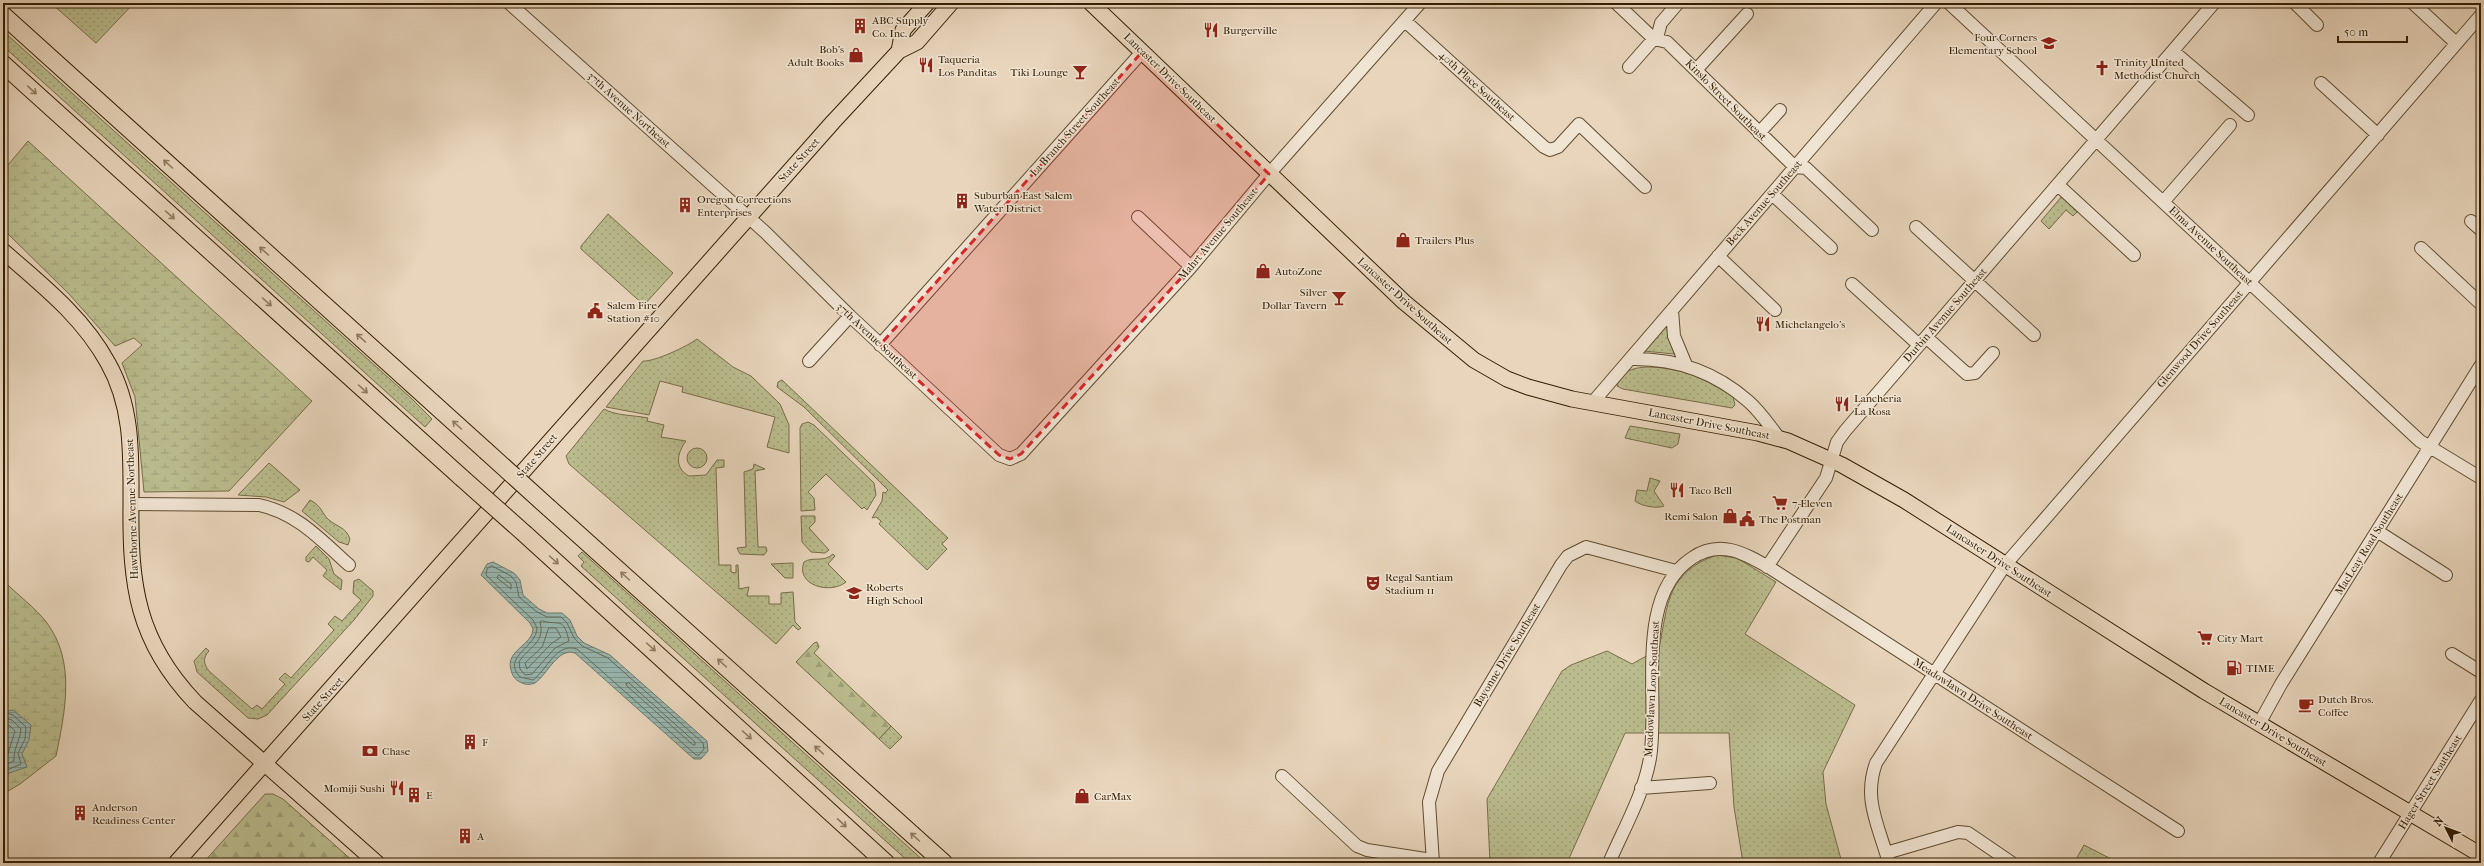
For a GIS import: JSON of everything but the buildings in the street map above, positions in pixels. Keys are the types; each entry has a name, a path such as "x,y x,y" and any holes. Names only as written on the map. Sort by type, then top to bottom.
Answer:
{"highway":[{"path":"3,15 944,863"},
{"path":"3,64 525,534 886,863"}],"main road":[{"path":"899,50 903,30 927,3"},
{"name":"State Street","path":"176,863 748,217 899,50 917,42 951,3"},
{"name":"Lancaster Drive Southeast","path":"1091,3 1419,316 1474,360 1507,379 1528,387 1593,402 1723,425 1780,439 1832,460 1904,500 2140,652 2481,855"},
{"name":"Hawthorne Avenue Northeast","path":"3,251 79,320 109,364 122,397 130,430 134,590 142,618 156,649 171,673 191,697 377,863"}],"street":[{"name":"37th Avenue Northeast","path":"509,3 748,217"},
{"name":"Mahrt Avenue Southeast","path":"1010,459 1022,454 1191,267 1269,174 1420,3"},
{"path":"1616,3 1654,39"},
{"path":"1629,67 1658,34 1661,23 1678,3"},
{"name":"Beck Avenue Southeast","path":"1593,402 1936,3"},
{"name":"Elma Avenue Southeast","path":"1949,3 2250,281 2420,442 2481,478"},
{"name":"Durbin Avenue Southeast","path":"1767,567 1826,478 1837,442 1845,431 2214,3"},
{"path":"2295,3 2317,25"},
{"path":"2413,3 2456,43"},
{"path":"1696,70 1746,14"},
{"name":"Glenwood Drive Southeast","path":"1888,858 1870,798 1871,775 1876,763 1933,673 2005,565 2481,15"},
{"name":"40th Place Southeast","path":"1405,21 1544,147 1550,150 1558,147 1579,124 1645,187"},
{"name":"Kinslo Street Southeast","path":"1654,39 1667,42 1795,167"},
{"path":"2173,51 2248,115"},
{"name":"La Branch Street Southeast","path":"880,345 1142,52"},
{"path":"2321,83 2378,135"},
{"path":"1759,133 1780,110"},
{"path":"2164,201 2230,125"},
{"path":"1795,167 1806,168 1872,230"},
{"path":"2058,185 2134,255"},
{"path":"1772,194 1831,248"},
{"name":"37th Avenue Southeast","path":"748,217 880,345 999,454 1010,459"},
{"path":"1138,217 1191,267"},
{"path":"2471,221 2481,230"},
{"path":"1916,227 2034,336"},
{"path":"2421,248 2481,304"},
{"path":"1718,256 1775,310"},
{"path":"1852,284 1922,341 1967,374 1975,373 1993,353"},
{"path":"1672,310 1674,336 1686,365"},
{"path":"809,362 850,316"},
{"path":"1630,359 1667,361 1686,365 1701,371 1749,402 1780,439"},
{"name":"MacLeay Road Southeast","path":"2259,724 2281,684 2481,365"},
{"path":"131,504 259,505 275,508 306,526 349,565"},
{"path":"2377,531 2446,575"},
{"name":"Bayonne Drive Southeast","path":"1433,861 1429,802 1438,771 1561,565 1568,556 1586,547 1676,571"},
{"path":"1676,571 1694,557 1720,548 1741,552 1767,567"},
{"name":"Meadowlawn Drive Southeast","path":"1767,567 2178,831"},
{"name":"Meadowlawn Loop Southeast","path":"1609,863 1641,788 1650,758 1655,615 1660,601 1676,571"},
{"path":"2452,654 2481,672"},
{"name":"Hager Street Southeast","path":"2379,863 2481,700"},
{"path":"1282,776 1357,846 1367,850 1433,861"},
{"path":"1641,788 1710,783"},
{"path":"1888,858 1958,832 1968,833 2012,863"}],"highlighted area":[{"path":"1142,52 1269,174 1191,267 1021,454 1010,459 999,455 880,345"}],"green space":[{"path":"51,3 134,3 96,43"},
{"path":"3,31 411,398 432,419 425,427 3,46"},
{"path":"28,141 312,401 229,491 144,492 135,397 122,363 142,345 134,338 115,346 69,294 3,229 3,171"},
{"path":"2062,196 2077,212 2073,216 2066,210 2049,229 2041,221"},
{"path":"608,214 673,273 644,305 581,249 581,246"},
{"path":"1668,323 1674,354 1644,351"},
{"path":"697,339 733,367 751,376 780,404 789,425 789,453 767,447 775,417 682,392 683,387 660,381 649,415 606,407 643,361 655,359 671,353"},
{"path":"1650,367 1683,372 1703,380 1733,397 1735,405 1732,408 1623,389 1617,386 1621,376 1629,370"},
{"path":"782,380 948,538 942,544 947,549 927,570 879,524 881,521 876,517 872,518 882,501 883,492 885,493 888,490 804,407 777,387 778,382"},
{"path":"604,409 620,414 648,418 647,421 664,425 661,437 686,441 678,460 681,469 689,476 706,475 717,460 724,460 724,467 716,468 719,565 731,565 731,572 736,573 736,565 738,565 739,589 749,587 747,596 769,596 769,604 781,604 781,593 793,592 795,622 801,628 798,630 793,625 776,644 569,464 566,456"},
{"path":"808,422 814,425 874,483 876,495 867,510 864,507 862,509 826,474 808,492 814,498 815,510 801,511 800,428 802,424"},
{"path":"1630,426 1680,434 1678,444 1672,448 1625,438"},
{"path":"697,448 704,451 707,458 704,465 697,468 690,465 687,458 690,451"},
{"path":"269,463 300,490 284,502 266,497 238,495"},
{"path":"754,464 765,469 755,471 758,547 766,547 767,551 764,555 740,554 737,548 746,547 744,472 753,469"},
{"path":"1650,478 1660,481 1654,491 1664,506 1649,506 1635,501 1637,490 1647,491"},
{"path":"310,500 319,507 329,520 346,532 350,539 348,545 339,542 302,511"},
{"path":"801,516 815,516 815,522 809,528 829,550 825,553 811,552 802,542"},
{"path":"316,546 329,559 334,574 342,580 341,590 323,576 327,570 313,557 309,562 306,561 306,557"},
{"path":"582,552 926,863 910,863 581,566 584,562 578,556"},
{"path":"833,554 835,556 828,564 846,582 831,588 816,586 809,582 805,577 803,570 804,562 811,559 826,558"},
{"path":"1717,555 1737,558 1776,582 1745,634 1855,705 1823,772 1826,804 1842,863 1743,863 1734,807 1729,733 1625,733 1567,863 1490,863 1487,799 1562,671 1571,665 1607,651 1632,664 1659,649 1668,604 1679,580 1688,570"},
{"path":"793,563 793,578 785,578 771,564"},
{"path":"359,579 373,591 373,596 354,620 267,715 258,719 248,718 197,672 194,661 206,648 209,651 205,658 205,663 209,671 252,709 257,705 262,709 285,684 279,679 285,673 291,678 334,630 328,624 335,616 342,621 361,600 353,593 354,581"},
{"path":"3,580 42,617 56,638 62,654 66,688 65,705 56,756 20,784 3,794"},
{"path":"817,642 819,647 814,653 891,726 879,739 796,662 814,643"},
{"path":"891,726 902,737 890,749 879,739"},
{"path":"265,794 273,794 283,799 355,863 203,863"},
{"path":"2084,845 2119,863 2074,863"}],"water":[{"path":"493,562 514,573 520,580 523,595 539,609 547,613 562,613 570,620 577,636 584,643 610,655 707,741 708,751 701,759 694,759 575,653 569,652 563,654 535,683 526,684 517,680 513,675 510,663 515,653 532,635 533,629 530,623 481,575 487,564"},
{"path":"3,707 8,711 13,710 31,725 29,740 22,754 27,767 9,773 3,781"}],"place":[{"name":"ABC Supply Co. Inc.","path":"860,26"},
{"name":"Burgerville","path":"1211,30"},
{"name":"Four Corners Elementary School","path":"2049,43"},
{"name":"Bob's Adult Books","path":"856,55"},
{"name":"Taqueria Los Panditas","path":"926,65"},
{"name":"Trinity United Methodist Church","path":"2102,68"},
{"name":"Tiki Lounge","path":"1080,72"},
{"name":"Suburban East Salem Water District","path":"962,201"},
{"name":"Oregon Corrections Enterprises","path":"685,205"},
{"name":"Trailers Plus","path":"1403,240"},
{"name":"AutoZone","path":"1263,271"},
{"name":"Silver Dollar Tavern","path":"1339,298"},
{"name":"Salem Fire Station #10","path":"595,311"},
{"name":"Michelangelo's","path":"1763,324"},
{"name":"Lancheria La Rosa","path":"1842,404"},
{"name":"Taco Bell","path":"1677,490"},
{"name":"7-Eleven","path":"1780,503"},
{"name":"Remi Salon","path":"1730,516"},
{"name":"The Postman","path":"1747,519"},
{"name":"Regal Santiam Stadium 11","path":"1373,583"},
{"name":"Roberts High School","path":"854,593"},
{"name":"City Mart","path":"2205,638"},
{"name":"TIME","path":"2234,668"},
{"name":"Dutch Bros. Coffee","path":"2306,705"},
{"name":"F","path":"470,742"},
{"name":"Chase","path":"370,751"},
{"name":"Momiji Sushi","path":"397,788"},
{"name":"E","path":"414,795"},
{"name":"CarMax","path":"1082,796"},
{"name":"Anderson Readiness Center","path":"80,813"},
{"name":"A","path":"465,836"}]}
